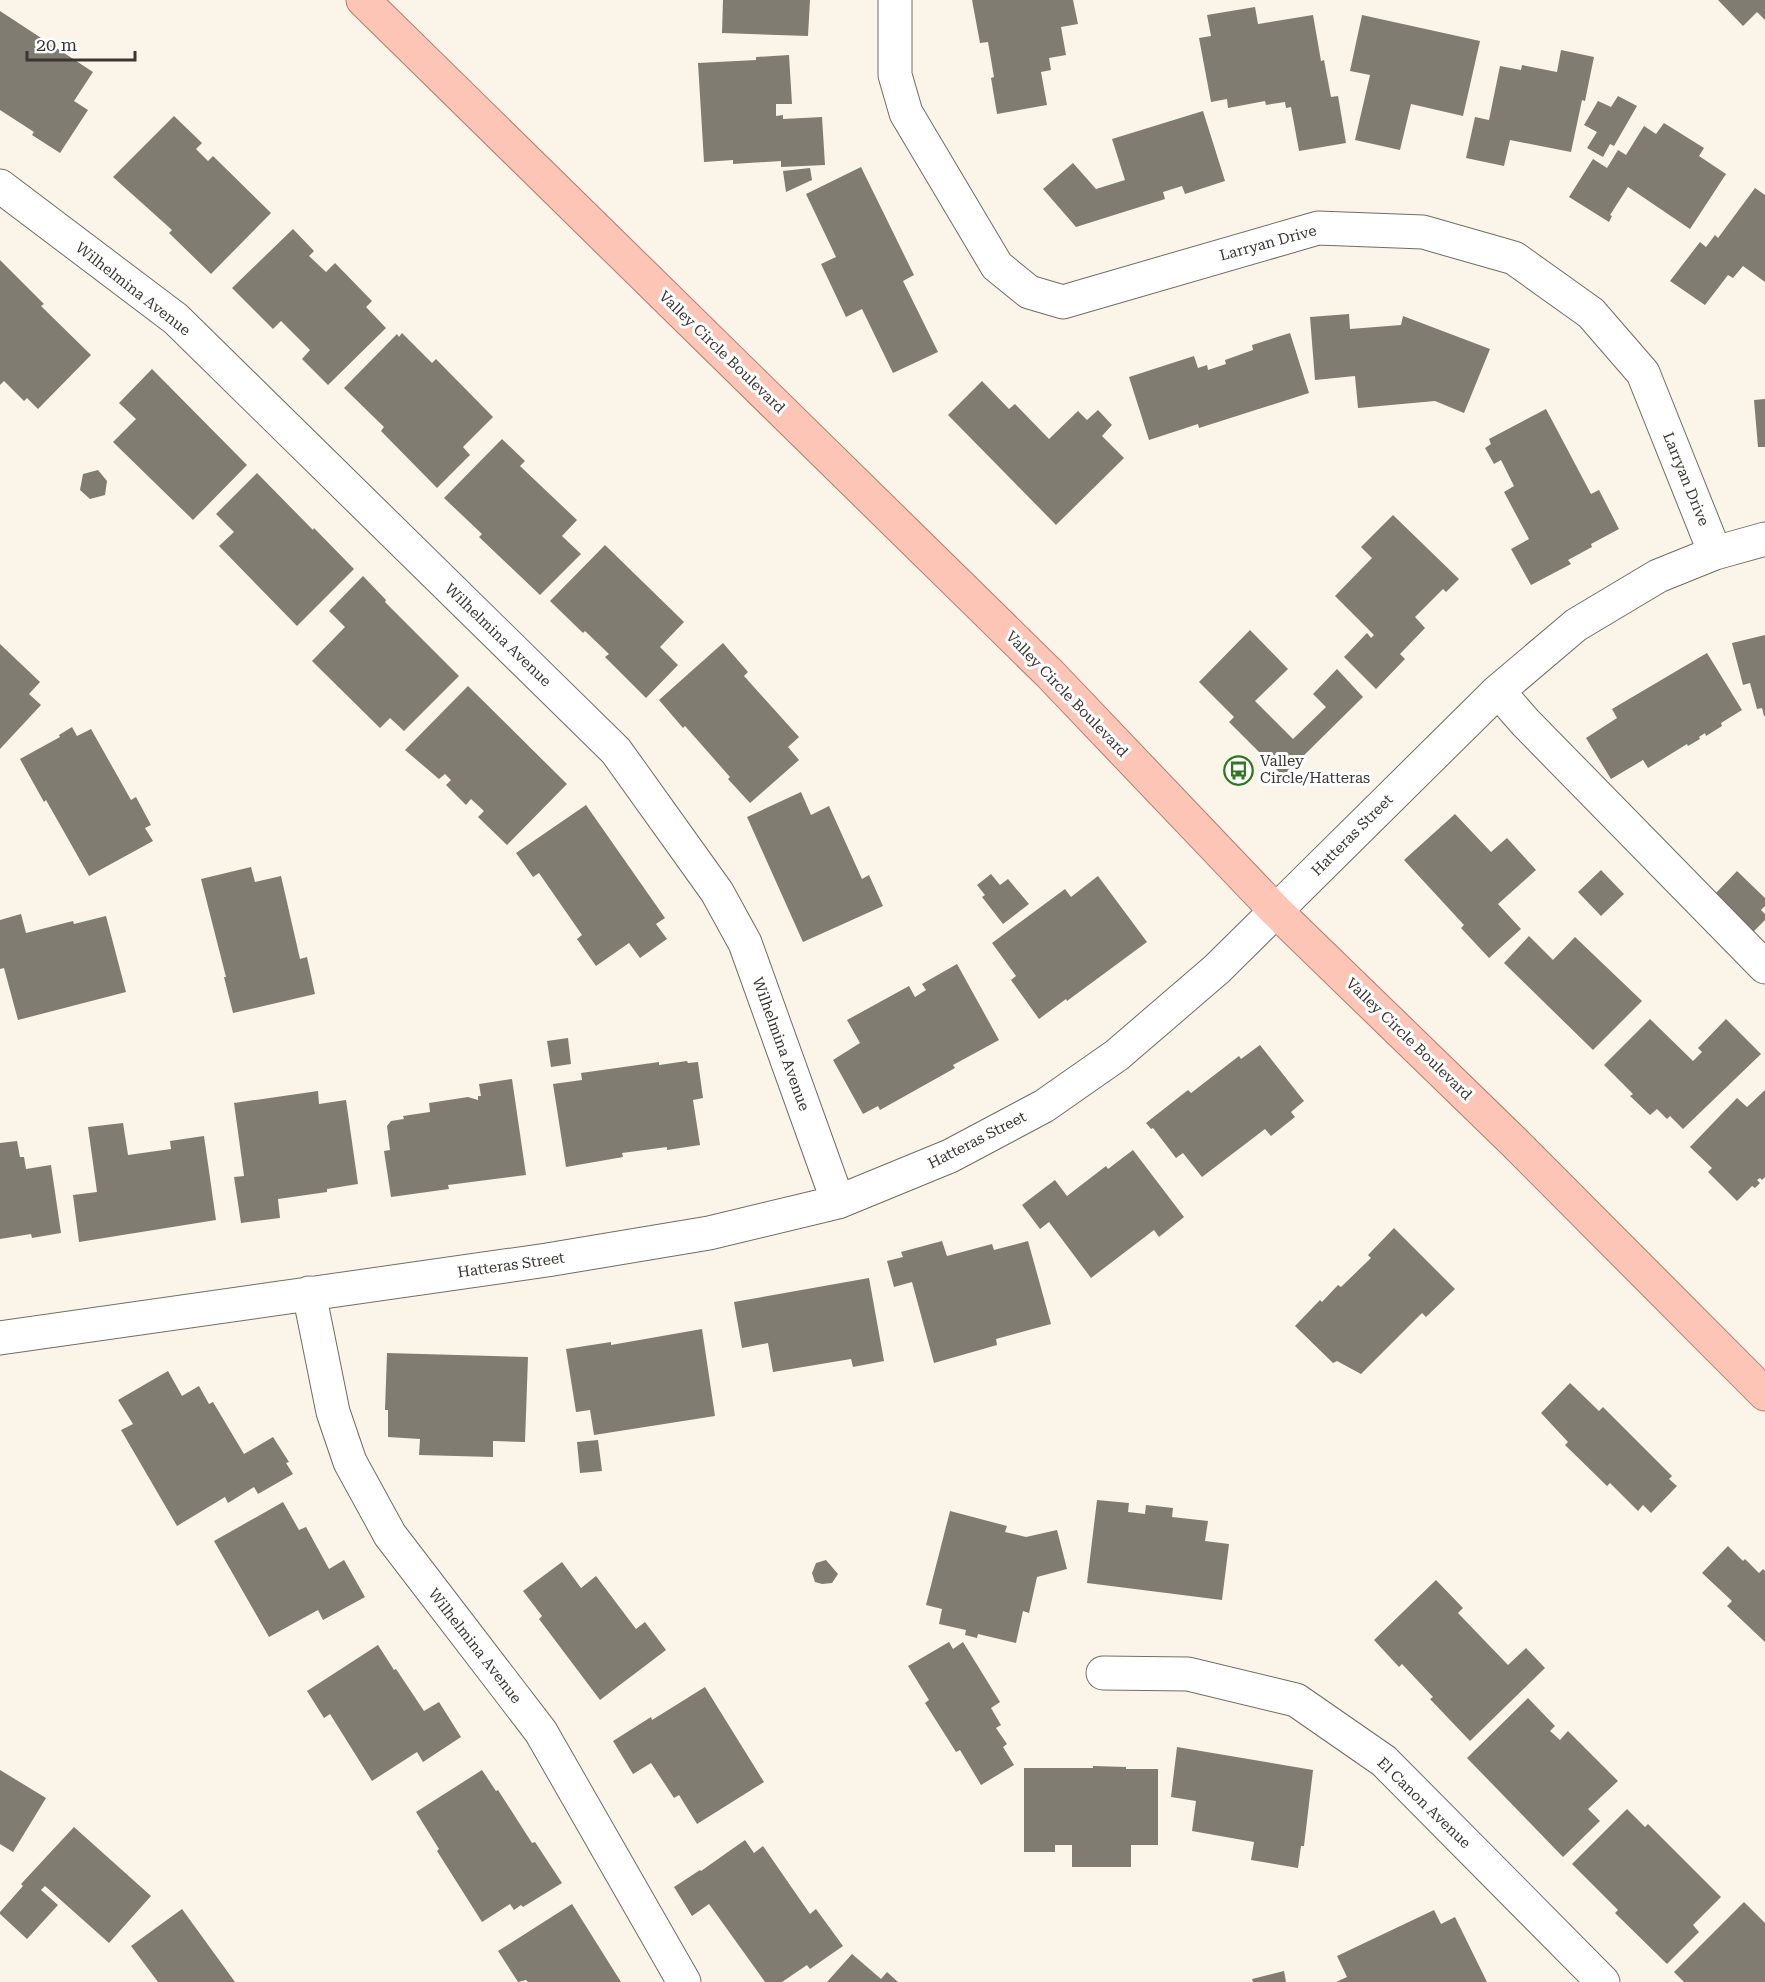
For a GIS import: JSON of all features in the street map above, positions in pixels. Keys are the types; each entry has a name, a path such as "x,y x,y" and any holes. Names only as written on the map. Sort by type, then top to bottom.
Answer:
{"main road":[{"name":"Valley Circle Boulevard","path":"363,0 1050,674 1275,910 1516,1144 1765,1394"}],"street":[{"name":"Larryan Drive","path":"895,0 895,75 906,112 997,266 1029,292 1063,302 1318,228 1423,231 1514,258 1591,313 1643,373 1715,553"},
{"name":"Wilhelmina Avenue","path":"0,186 176,319 616,751 717,892 745,944 838,1202"},
{"name":"Hatteras Street","path":"0,1338 547,1260 709,1233 838,1202 950,1156 1044,1106 1117,1055 1217,969 1498,690 1576,625 1658,576 1715,553 1765,539"},
{"path":"1498,690 1525,722 1765,968"},
{"name":"Wilhelmina Avenue","path":"309,1293 333,1412 350,1462 390,1535 541,1732 684,1982"},
{"name":"El Canon Avenue","path":"1102,1673 1188,1674 1296,1700 1384,1761 1601,1981"}],"building":[{"path":"723,0 810,0 808,36 722,33"},
{"path":"972,0 1073,0 1078,24 1061,27 1066,55 1049,58 1051,70 1041,72 1047,105 997,114 988,42 980,43"},
{"path":"1718,0 1765,0 1765,20 1757,12 1743,26"},
{"path":"1255,7 1258,24 1313,15 1321,61 1324,60 1331,97 1338,96 1346,143 1299,151 1291,107 1286,108 1285,102 1266,105 1265,101 1228,108 1227,99 1211,102 1199,38 1211,36 1207,15"},
{"path":"0,11 93,72 74,101 88,110 60,153 32,135 34,132 0,110"},
{"path":"1362,15 1480,41 1463,116 1411,104 1400,150 1355,140 1370,75 1350,71"},
{"path":"1561,50 1594,57 1571,152 1510,140 1504,166 1466,158 1475,117 1489,120 1500,66 1521,70 1522,65 1557,72"},
{"path":"789,55 792,104 776,104 776,116 783,115 783,119 822,117 825,165 781,167 781,161 733,164 733,160 704,162 698,63 756,60 756,57"},
{"path":"1618,96 1637,106 1614,146 1610,144 1603,157 1587,148 1597,132 1584,125 1598,101 1611,107"},
{"path":"1203,111 1225,181 1185,194 1182,186 1163,192 1165,199 1076,227 1043,189 1073,163 1096,189 1125,180 1112,139"},
{"path":"174,116 202,143 196,149 208,161 213,156 271,213 211,274 169,233 172,230 113,177"},
{"path":"1664,123 1704,148 1699,156 1726,174 1690,229 1628,187 1610,215 1612,216 1609,222 1569,197 1593,159 1607,168 1618,150 1626,155 1644,126 1656,134"},
{"path":"861,167 914,275 903,281 938,352 893,373 862,309 846,317 821,264 836,257 806,194"},
{"path":"810,168 812,180 786,192 783,171"},
{"path":"1755,188 1765,195 1765,282 1743,266 1733,278 1728,275 1705,305 1670,281 1700,242 1706,247 1715,235 1718,238"},
{"path":"293,229 314,251 309,256 326,272 335,263 372,301 366,307 386,328 328,385 302,359 310,350 281,321 273,329 232,288"},
{"path":"0,260 44,304 41,306 91,355 38,409 27,398 24,401 4,381 0,385"},
{"path":"1349,314 1350,329 1401,325 1403,316 1490,349 1464,413 1435,401 1358,408 1355,376 1315,380 1310,317"},
{"path":"402,333 432,363 436,359 493,417 463,447 470,455 437,488 381,431 384,427 344,388 397,334 399,337"},
{"path":"1290,333 1309,393 1199,428 1198,424 1149,440 1129,377 1194,356 1198,368 1207,365 1208,370 1226,364 1225,360 1253,350 1252,345"},
{"path":"152,369 247,465 193,520 113,442 136,419 119,403"},
{"path":"982,381 1009,409 1015,404 1049,439 1078,411 1087,420 1098,410 1112,425 1102,436 1124,458 1056,525 948,415"},
{"path":"1765,399 1765,447 1758,447 1754,400"},
{"path":"1546,409 1591,494 1599,490 1619,529 1568,560 1571,564 1531,585 1511,549 1529,539 1504,492 1514,486 1501,460 1494,464 1485,448 1491,444 1489,439"},
{"path":"502,439 525,461 520,466 577,520 562,536 581,554 540,595 479,537 482,534 444,498"},
{"path":"98,470 107,481 105,495 90,499 80,490 83,474"},
{"path":"257,473 354,569 297,626 219,546 234,532 216,514"},
{"path":"1393,515 1459,579 1446,592 1443,589 1415,617 1425,628 1400,654 1405,659 1376,689 1344,657 1367,633 1371,638 1374,635 1335,596 1372,558 1361,547"},
{"path":"605,545 684,622 660,647 678,665 646,698 605,657 609,654 550,601"},
{"path":"363,576 386,600 385,602 459,676 404,731 390,718 380,728 312,661 345,627 329,611"},
{"path":"1250,630 1288,669 1255,701 1293,739 1326,707 1313,694 1337,669 1363,697 1283,776 1229,722 1234,717 1199,682"},
{"path":"1765,635 1764,716 1762,708 1757,709 1750,683 1743,685 1732,643"},
{"path":"723,643 748,672 744,676 799,737 788,747 799,760 750,803 685,726 683,728 659,700"},
{"path":"0,644 40,682 29,694 41,705 0,749"},
{"path":"1707,653 1742,710 1706,736 1705,733 1699,737 1700,739 1688,746 1687,744 1648,768 1643,760 1611,779 1586,738 1617,718 1612,709"},
{"path":"468,686 567,784 507,845 478,817 484,811 471,799 466,805 446,785 451,780 445,774 439,779 405,750"},
{"path":"72,727 77,736 91,729 131,800 136,797 151,825 145,828 153,841 89,876 20,759 60,737 59,735"},
{"path":"801,792 811,815 829,806 862,879 869,875 883,906 803,942 747,817"},
{"path":"586,805 665,918 656,924 667,939 640,958 629,943 596,966 577,939 582,935 539,873 533,877 516,853"},
{"path":"1455,814 1491,852 1507,838 1536,870 1498,904 1521,929 1489,958 1461,928 1464,925 1404,860"},
{"path":"251,867 255,882 281,876 300,959 307,957 315,994 233,1013 201,879"},
{"path":"1601,870 1624,894 1601,916 1578,892"},
{"path":"1737,871 1765,898 1765,906 1761,910 1765,914 1765,920 1753,932 1715,894"},
{"path":"991,874 1000,885 1008,879 1029,904 1003,924 982,897 985,895 977,885"},
{"path":"1098,876 1147,942 1039,1019 1011,980 1016,976 992,943 1065,889 1071,897"},
{"path":"21,914 26,933 73,921 74,924 106,916 126,992 18,1020 4,968 0,969 0,920"},
{"path":"1529,936 1553,960 1575,937 1642,1001 1593,1050 1504,963"},
{"path":"957,964 999,1040 953,1065 955,1068 880,1110 878,1106 863,1114 833,1060 860,1043 847,1020 909,986 915,997 926,990 922,984"},
{"path":"1650,1019 1693,1061 1702,1052 1698,1048 1726,1019 1761,1054 1683,1129 1670,1116 1667,1119 1657,1109 1650,1115 1630,1096 1633,1094 1604,1065"},
{"path":"568,1038 571,1064 551,1067 547,1041"},
{"path":"1260,1045 1304,1101 1291,1112 1295,1117 1271,1136 1265,1129 1202,1177 1183,1153 1176,1158 1153,1128 1151,1129 1146,1123 1188,1090 1191,1093 1239,1056 1241,1059"},
{"path":"687,1061 688,1063 698,1062 703,1098 693,1100 700,1145 622,1153 623,1157 566,1167 553,1084 582,1080 581,1073 659,1062 659,1065"},
{"path":"512,1079 526,1175 448,1185 449,1189 391,1197 384,1151 390,1150 387,1126 391,1121 404,1119 403,1116 430,1112 429,1103 468,1097 478,1100 478,1096 481,1096 479,1084"},
{"path":"1765,1090 1765,1177 1757,1180 1760,1183 1755,1188 1752,1186 1737,1201 1708,1172 1712,1168 1690,1147 1737,1098 1747,1107"},
{"path":"318,1091 319,1104 346,1100 358,1184 327,1189 327,1192 278,1199 280,1218 241,1223 234,1177 244,1176 234,1103"},
{"path":"123,1123 128,1155 171,1149 170,1141 204,1136 216,1220 79,1242 73,1195 97,1192 88,1127"},
{"path":"17,1141 20,1157 24,1157 26,1169 51,1165 61,1233 32,1238 31,1234 0,1239 0,1143"},
{"path":"1133,1150 1184,1217 1159,1237 1154,1230 1091,1278 1049,1222 1040,1229 1022,1205 1055,1180 1067,1196 1106,1166 1108,1169"},
{"path":"1394,1228 1455,1289 1426,1317 1422,1313 1361,1374 1337,1361 1333,1363 1295,1326 1320,1300 1322,1302 1338,1285 1341,1287 1371,1258 1368,1255"},
{"path":"942,1241 947,1256 992,1244 994,1250 1028,1241 1051,1324 996,1339 997,1345 934,1363 912,1282 894,1287 887,1261 903,1257 901,1252"},
{"path":"869,1278 884,1361 853,1367 851,1359 773,1372 768,1343 742,1348 734,1302"},
{"path":"702,1329 715,1416 594,1435 590,1410 576,1412 566,1349 611,1342 611,1345"},
{"path":"387,1353 528,1357 525,1442 493,1441 493,1457 419,1455 420,1439 388,1437 388,1410 385,1410"},
{"path":"168,1371 182,1396 199,1386 209,1404 213,1402 244,1454 273,1437 289,1462 286,1463 293,1474 258,1494 254,1487 228,1503 225,1497 177,1526 121,1430 133,1424 118,1400"},
{"path":"1570,1383 1599,1411 1603,1407 1672,1476 1669,1479 1677,1486 1651,1513 1643,1505 1638,1511 1610,1483 1607,1486 1565,1445 1568,1442 1541,1413"},
{"path":"598,1440 602,1471 580,1473 577,1442"},
{"path":"1097,1500 1129,1503 1128,1512 1145,1514 1146,1505 1173,1508 1172,1517 1208,1521 1205,1541 1229,1544 1222,1600 1087,1583"},
{"path":"283,1502 299,1530 306,1527 329,1569 344,1560 365,1597 323,1620 318,1610 269,1637 214,1541"},
{"path":"950,1511 1007,1526 1005,1532 1026,1537 1057,1530 1067,1569 1037,1577 1029,1613 1023,1611 1016,1643 978,1634 977,1638 965,1635 966,1630 939,1624 942,1609 926,1605"},
{"path":"1728,1546 1759,1573 1763,1569 1765,1571 1765,1642 1727,1606 1732,1601 1702,1573"},
{"path":"826,1560 838,1574 832,1583 815,1582 812,1573 816,1563"},
{"path":"562,1562 581,1588 596,1576 636,1629 645,1622 666,1650 600,1700 539,1619 542,1616 523,1591"},
{"path":"1436,1580 1463,1608 1458,1613 1508,1665 1526,1648 1545,1668 1470,1741 1430,1699 1433,1697 1402,1664 1399,1667 1374,1640"},
{"path":"949,1642 953,1649 963,1642 1000,1702 991,1708 1001,1725 996,1728 1007,1744 1003,1747 1014,1765 981,1785 960,1750 956,1752 925,1703 929,1700 908,1666"},
{"path":"378,1645 424,1711 439,1702 461,1737 423,1762 417,1752 372,1781 330,1714 324,1718 307,1691"},
{"path":"705,1687 764,1782 697,1824 679,1795 674,1798 651,1763 633,1774 613,1741"},
{"path":"1528,1698 1555,1726 1550,1731 1560,1740 1568,1731 1618,1781 1588,1809 1600,1821 1563,1857 1467,1758"},
{"path":"1177,1747 1313,1770 1304,1846 1301,1846 1298,1868 1251,1860 1254,1842 1192,1831 1196,1801 1171,1797"},
{"path":"1093,1766 1158,1769 1158,1845 1131,1845 1131,1867 1072,1867 1072,1845 1055,1845 1055,1852 1024,1852 1024,1768 1093,1768"},
{"path":"0,1770 46,1798 13,1852 0,1844"},
{"path":"482,1770 562,1883 523,1907 521,1905 514,1910 510,1904 482,1922 437,1851 439,1849 416,1812"},
{"path":"1627,1809 1645,1827 1648,1824 1721,1897 1693,1925 1699,1932 1667,1964 1615,1913 1618,1910 1572,1864"},
{"path":"74,1827 151,1896 109,1943 45,1886 41,1890 58,1905 27,1939 0,1912 23,1886 21,1884"},
{"path":"745,1840 754,1853 763,1846 810,1914 816,1909 843,1946 810,1969 807,1965 782,1982 765,1982 709,1904 692,1916 674,1887"},
{"path":"1744,1902 1765,1923 1765,1982 1684,1982 1674,1972"},
{"path":"572,1904 621,1982 528,1982 526,1980 518,1982 498,1951"},
{"path":"182,1909 235,1982 158,1982 131,1946"},
{"path":"1434,1910 1441,1924 1455,1917 1487,1982 1336,1982 1347,1977 1337,1956"},
{"path":"852,1954 881,1979 887,1972 898,1982 827,1982"},
{"path":"1284,1971 1286,1982 1253,1982 1252,1979"}],"place":[{"name":"Valley Circle/Hatteras","path":"1239,770"}]}
